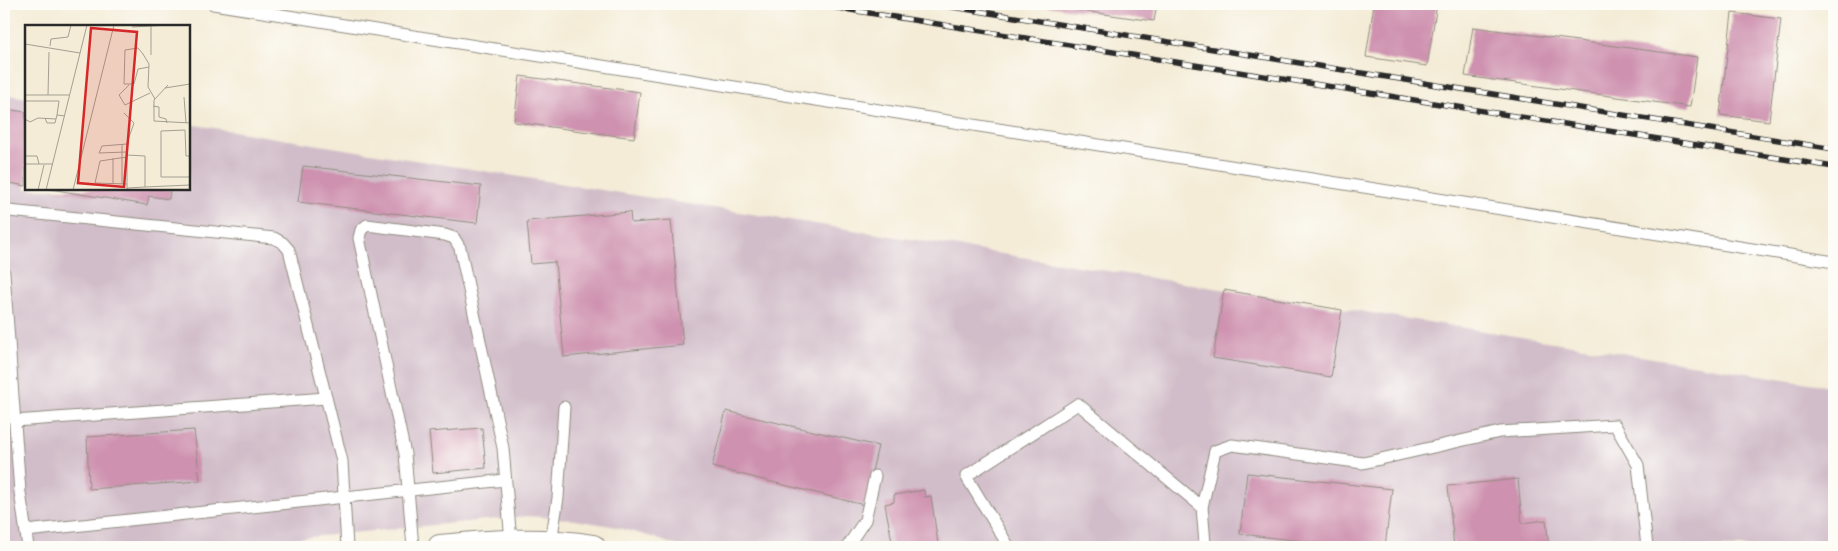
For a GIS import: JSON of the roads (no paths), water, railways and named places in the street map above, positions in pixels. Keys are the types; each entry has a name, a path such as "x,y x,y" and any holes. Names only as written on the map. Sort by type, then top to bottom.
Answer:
{"street":[{"path":"440,547 511,542 551,542 593,547"}],"lane":[{"path":"213,4 1834,262"},
{"path":"4,214 9,211 274,238 283,243 289,250 342,460 348,547"},
{"path":"413,547 405,454 359,238 361,230 367,225 445,234 454,238 460,248 502,448 511,542"},
{"path":"4,274 20,492 28,547"},
{"path":"15,422 326,398"},
{"path":"1009,547 966,476 1078,404 1202,507"},
{"path":"551,542 558,498 564,407"},
{"path":"1207,547 1205,544 1202,507 1215,451 1232,445 1363,463 1500,432 1615,425 1638,465 1647,547"},
{"path":"847,547 865,520 875,476"},
{"path":"26,531 505,480"}],"railway":[{"path":"813,4 1834,167"},
{"path":"934,4 1834,149"}]}
